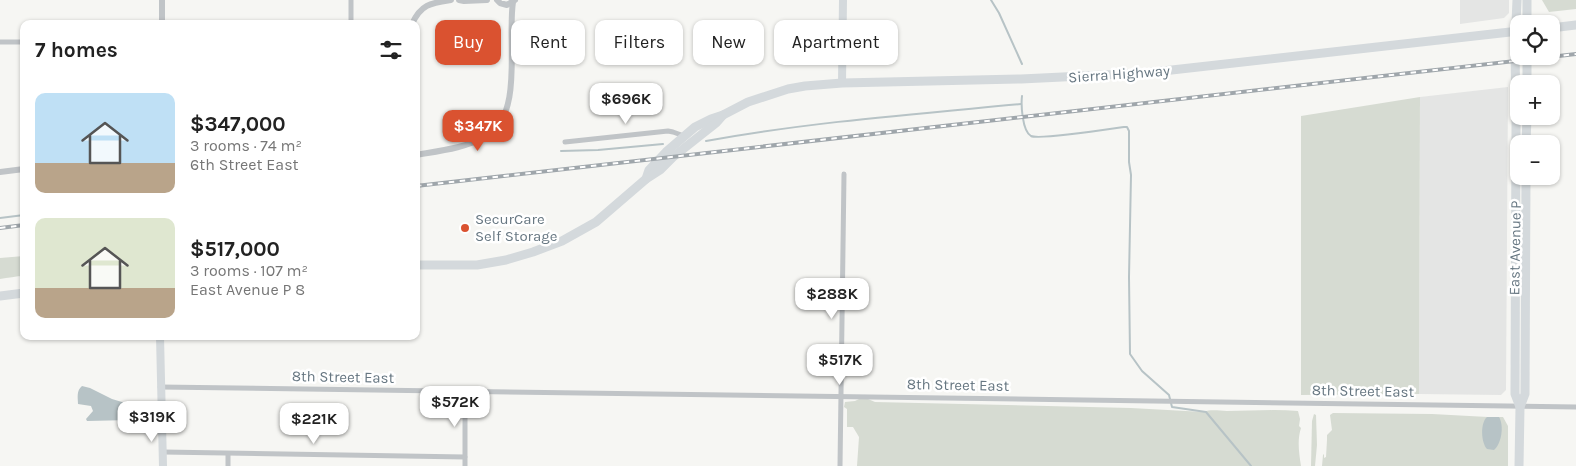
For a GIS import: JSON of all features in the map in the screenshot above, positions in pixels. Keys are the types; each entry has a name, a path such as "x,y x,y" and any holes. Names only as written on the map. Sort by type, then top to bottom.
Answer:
{"main road":[{"path":"842,83 843,0"},
{"name":"East Avenue P","path":"1517,0 1517,15"},
{"path":"1527,0 1527,15"},
{"path":"1560,27 1576,25"},
{"name":"Sierra Highway","path":"646,179 649,170 695,127 748,102 788,89 805,86 842,83 1030,79 1146,73 1510,32"},
{"name":"East Avenue P","path":"1515,65 1515,394 1520,407 1519,466"},
{"name":"Sierra Highway","path":"420,265 477,265 506,260 562,241 596,222 716,123 723,115"},
{"path":"1520,407 1525,394 1526,185"},
{"path":"0,296 20,294"},
{"path":"160,340 163,466"}],"street":[{"path":"162,0 162,20"},
{"path":"351,0 351,20"},
{"path":"414,20 423,7 436,2 451,0"},
{"path":"459,0 487,0"},
{"path":"496,0 507,4 514,1"},
{"path":"420,155 474,142 487,136 498,127 510,98 511,17 514,1"},
{"path":"0,42 20,42"},
{"path":"565,142 668,131 684,136"},
{"path":"0,172 20,170"},
{"path":"840,466 844,174"},
{"name":"8th Street East","path":"160,387 1576,407"},
{"path":"464,466 465,391"},
{"path":"164,452 465,456"},
{"path":"228,454 228,466"}],"shaded area":[{"path":"1460,0 1509,0 1509,13 1504,18 1460,24"},
{"path":"1542,0 1576,0 1576,9 1549,12"},
{"path":"1508,87 1506,390 1501,395 1419,394 1420,97"},
{"path":"1420,97 1419,394 1301,395 1301,116"},
{"path":"20,256 20,276 0,279 0,258"},
{"path":"82,386 132,405 131,420 87,421 86,419 93,411 91,406 78,404 78,392"},
{"path":"868,399 875,402 1131,408 1204,412 1212,410 1298,411 1299,426 1301,428 1299,451 1301,466 857,466 859,437 853,427 847,427 847,409 844,407 845,402"},
{"path":"1333,413 1432,414 1488,417 1489,427 1492,425 1491,417 1503,417 1508,426 1508,466 1322,466 1324,454 1324,458 1326,457 1327,435 1332,430 1330,415"},
{"path":"1314,414 1316,415 1317,445 1315,466 1311,466 1312,421"},
{"path":"1487,417 1499,417 1501,420 1500,439 1494,450 1487,449 1483,438 1482,428"}],"waterway":[{"path":"991,0 999,13 1022,64"},
{"path":"1022,96 1024,123 1031,136 1060,135 1127,127 1129,131 1131,175 1130,354 1142,371 1169,395 1172,407 1206,412 1251,466"},
{"path":"706,141 824,124 1021,104"},
{"path":"561,151 598,150 663,144"},
{"path":"0,218 20,216"}],"railway":[{"path":"420,186 1576,54"},
{"path":"0,228 20,226"}],"place":[{"name":"SecurCare Self Storage","path":"465,228"}]}
